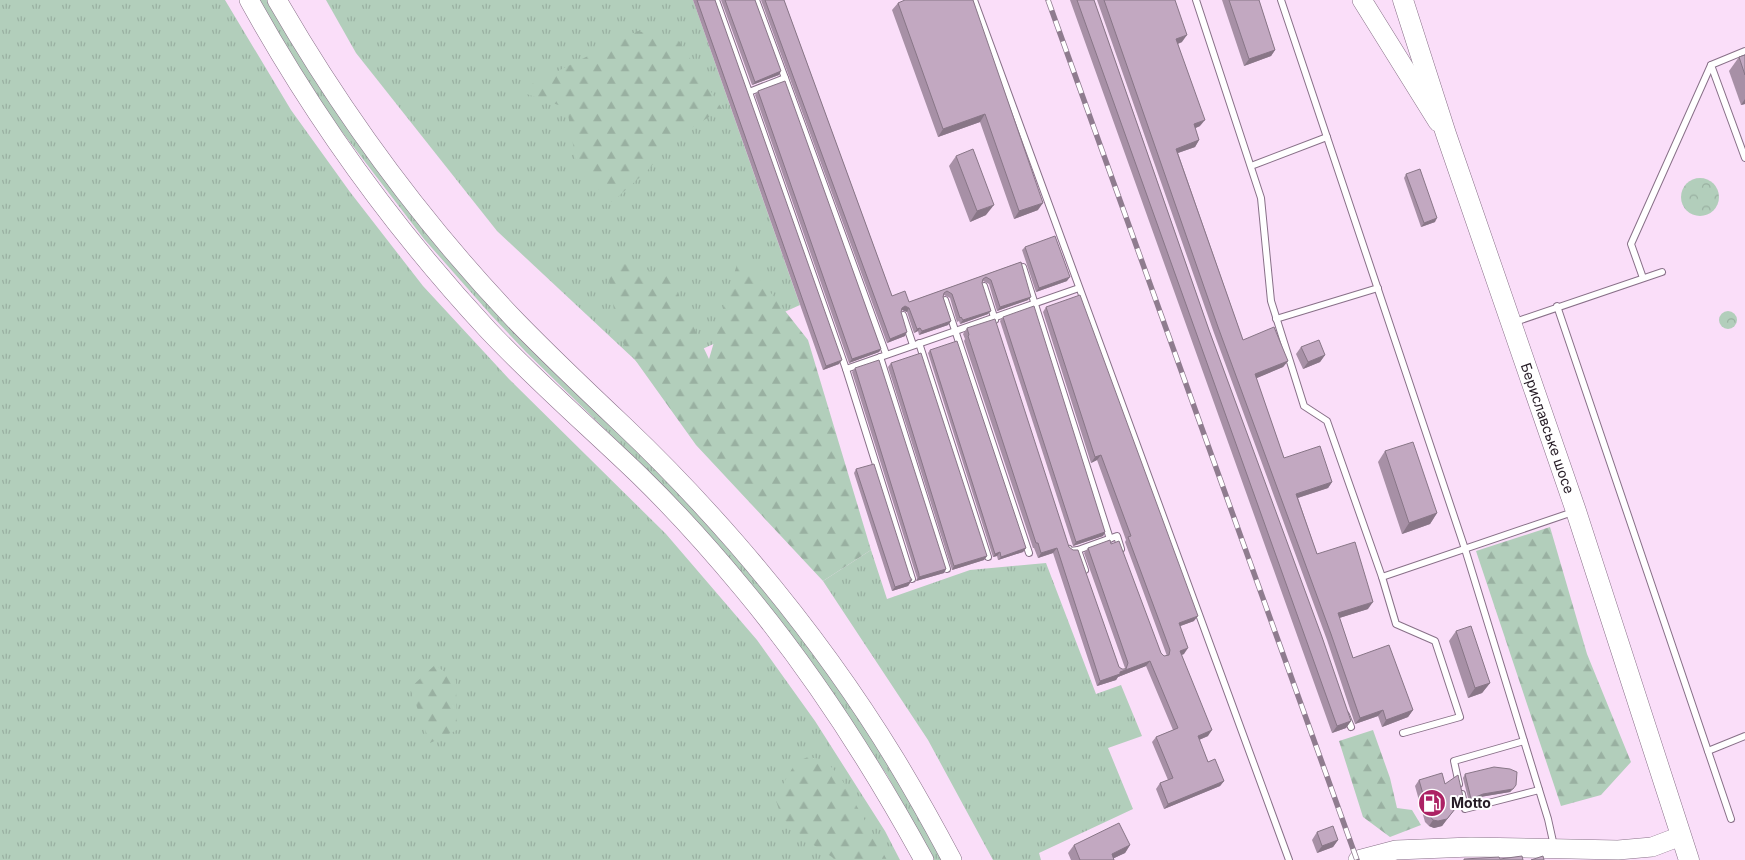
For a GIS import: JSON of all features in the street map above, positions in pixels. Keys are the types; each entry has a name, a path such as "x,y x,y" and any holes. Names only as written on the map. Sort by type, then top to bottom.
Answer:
{"main road":[{"name":"Бериславське шосе","path":"1403,0 1446,134 1576,511 1689,860"}],"street":[{"path":"250,0 273,42 348,156 386,208 437,272 513,355 642,478 690,529 744,590 790,648 870,764 924,860"},
{"path":"277,0 360,130 458,256 515,320 556,362 660,461 735,542 781,596 826,656 896,759 952,860"},
{"path":"1362,0 1446,134"},
{"path":"1358,860 1396,850 1500,850 1554,847 1618,850 1652,847 1680,836"}],"lane":[{"path":"716,0 846,369 912,579"},
{"path":"756,0 883,355 947,569"},
{"path":"974,0 1289,860"},
{"path":"1196,0 1261,198 1271,301 1304,406 1327,420 1382,577 1396,624 1435,641 1460,717 1403,733"},
{"path":"1281,0 1465,549 1551,830 1554,847"},
{"path":"1643,278 1631,244 1711,65 1745,51"},
{"path":"1711,65 1745,158"},
{"path":"749,92 785,78"},
{"path":"1251,166 1327,137"},
{"path":"1023,267 1110,539"},
{"path":"1511,323 1662,272"},
{"path":"984,286 997,326"},
{"path":"846,369 1079,288"},
{"path":"1276,319 1378,288"},
{"path":"945,300 1029,552"},
{"path":"1557,306 1731,819"},
{"path":"903,315 916,344 988,557"},
{"path":"1382,577 1576,511"},
{"path":"1067,542 1070,552 1117,536 1124,555"},
{"path":"1078,550 1088,578"},
{"path":"1345,710 1351,727"},
{"path":"1708,751 1745,736"},
{"path":"1524,741 1454,761 1465,809 1539,790"}],"green space":[{"path":"0,0 225,0 291,110 350,192 423,286 509,379 666,534 757,640 815,721 885,831 900,860 0,860"},
{"path":"257,0 268,0 289,38 335,107 699,512 808,643 894,769 942,860 933,860 887,775 808,658 660,483 526,352 424,239 333,120"},
{"path":"326,0 693,0 800,305 649,373 497,231 356,53"},
{"path":"638,31 679,41 722,109 675,138 647,171 612,202 577,169 567,108 518,91"},
{"path":"1700,178 1714,183 1719,197 1714,211 1700,216 1686,211 1681,197 1686,183"},
{"path":"740,254 808,340 871,550 823,581 696,445 618,336 606,259 669,276 709,359"},
{"path":"1724,311 1732,311 1737,316 1735,327 1724,329 1719,324 1719,316"},
{"path":"1550,527 1587,654 1631,762 1601,795 1561,806 1476,551"},
{"path":"871,550 887,599 970,570 1046,563 1096,694 1121,685 1142,736 1108,748 1133,809 1039,853 1041,860 993,860 928,740 823,581"},
{"path":"435,665 456,680 457,730 430,743 410,688"},
{"path":"1373,730 1390,778 1397,808 1412,810 1421,825 1390,837 1363,817 1339,741"},
{"path":"808,757 825,760 841,778 887,860 835,860 809,842 782,818 775,798 796,762"}],"building":[{"path":"697,0 715,0 842,360 826,366"},
{"path":"725,0 755,0 781,71 755,82"},
{"path":"765,0 784,0 892,296 905,291 909,302 1021,262 1031,297 1000,307 991,280 986,277 982,283 991,311 963,320 960,318 952,294 947,291 943,297 951,321 922,331 920,328 917,329 909,308 905,306 901,312 907,332 890,339"},
{"path":"905,0 973,0 1043,203 1019,211 985,114 943,129 898,3"},
{"path":"1077,0 1094,0 1209,330 1351,721 1337,726"},
{"path":"1104,0 1175,0 1187,35 1176,39 1205,120 1194,124 1199,140 1176,149 1243,340 1274,327 1288,361 1255,374 1284,458 1320,446 1332,482 1296,494 1317,554 1355,542 1373,602 1338,613 1353,658 1389,645 1413,710 1386,720 1383,710 1360,718 1218,327"},
{"path":"1229,0 1259,0 1275,50 1249,59"},
{"path":"1745,55 1745,75 1739,57"},
{"path":"785,81 881,349 852,359 758,91"},
{"path":"973,149 994,205 977,211 956,156"},
{"path":"1420,169 1437,218 1424,223 1406,174"},
{"path":"1055,236 1070,277 1039,288 1025,247"},
{"path":"1080,295 1198,616 1179,623 1188,648 1180,651 1212,730 1198,736 1208,762 1215,759 1224,781 1168,804 1160,783 1173,778 1156,737 1178,728 1150,661 1100,681 1057,548 1041,553 1038,543 1036,543 968,336 967,328 995,319 1069,547 1073,550 1078,550 1119,667 1126,669 1128,663 1088,548 1110,540 1111,544 1119,541 1161,653 1164,656 1169,655 1170,650 1128,537 1131,536 1101,455 1095,457 1046,307"},
{"path":"1034,306 1105,532 1076,542 1003,317"},
{"path":"1319,340 1325,355 1308,362 1301,347"},
{"path":"957,341 1026,548 1001,557 1000,552 995,554 930,350"},
{"path":"921,353 987,556 954,566 891,363"},
{"path":"879,360 946,569 919,577 855,368"},
{"path":"1413,442 1437,513 1409,523 1385,451"},
{"path":"874,464 912,580 895,587 856,469"},
{"path":"1471,626 1490,683 1475,688 1456,631"},
{"path":"1494,767 1517,772 1516,785 1513,789 1483,794 1471,799 1465,774"},
{"path":"1442,773 1445,784 1458,775 1464,801 1459,804 1447,819 1438,821 1433,820 1429,815 1419,780"},
{"path":"1119,823 1130,845 1112,854 1114,860 1080,860 1074,845"},
{"path":"1333,826 1338,840 1322,846 1317,832"},
{"path":"1522,856 1523,860 1464,860 1499,857 1500,859"},
{"path":"1543,856 1544,860 1531,860"}],"railway":[{"path":"1048,0 1357,860"}],"place":[{"name":"Motto","path":"1432,803"}]}
